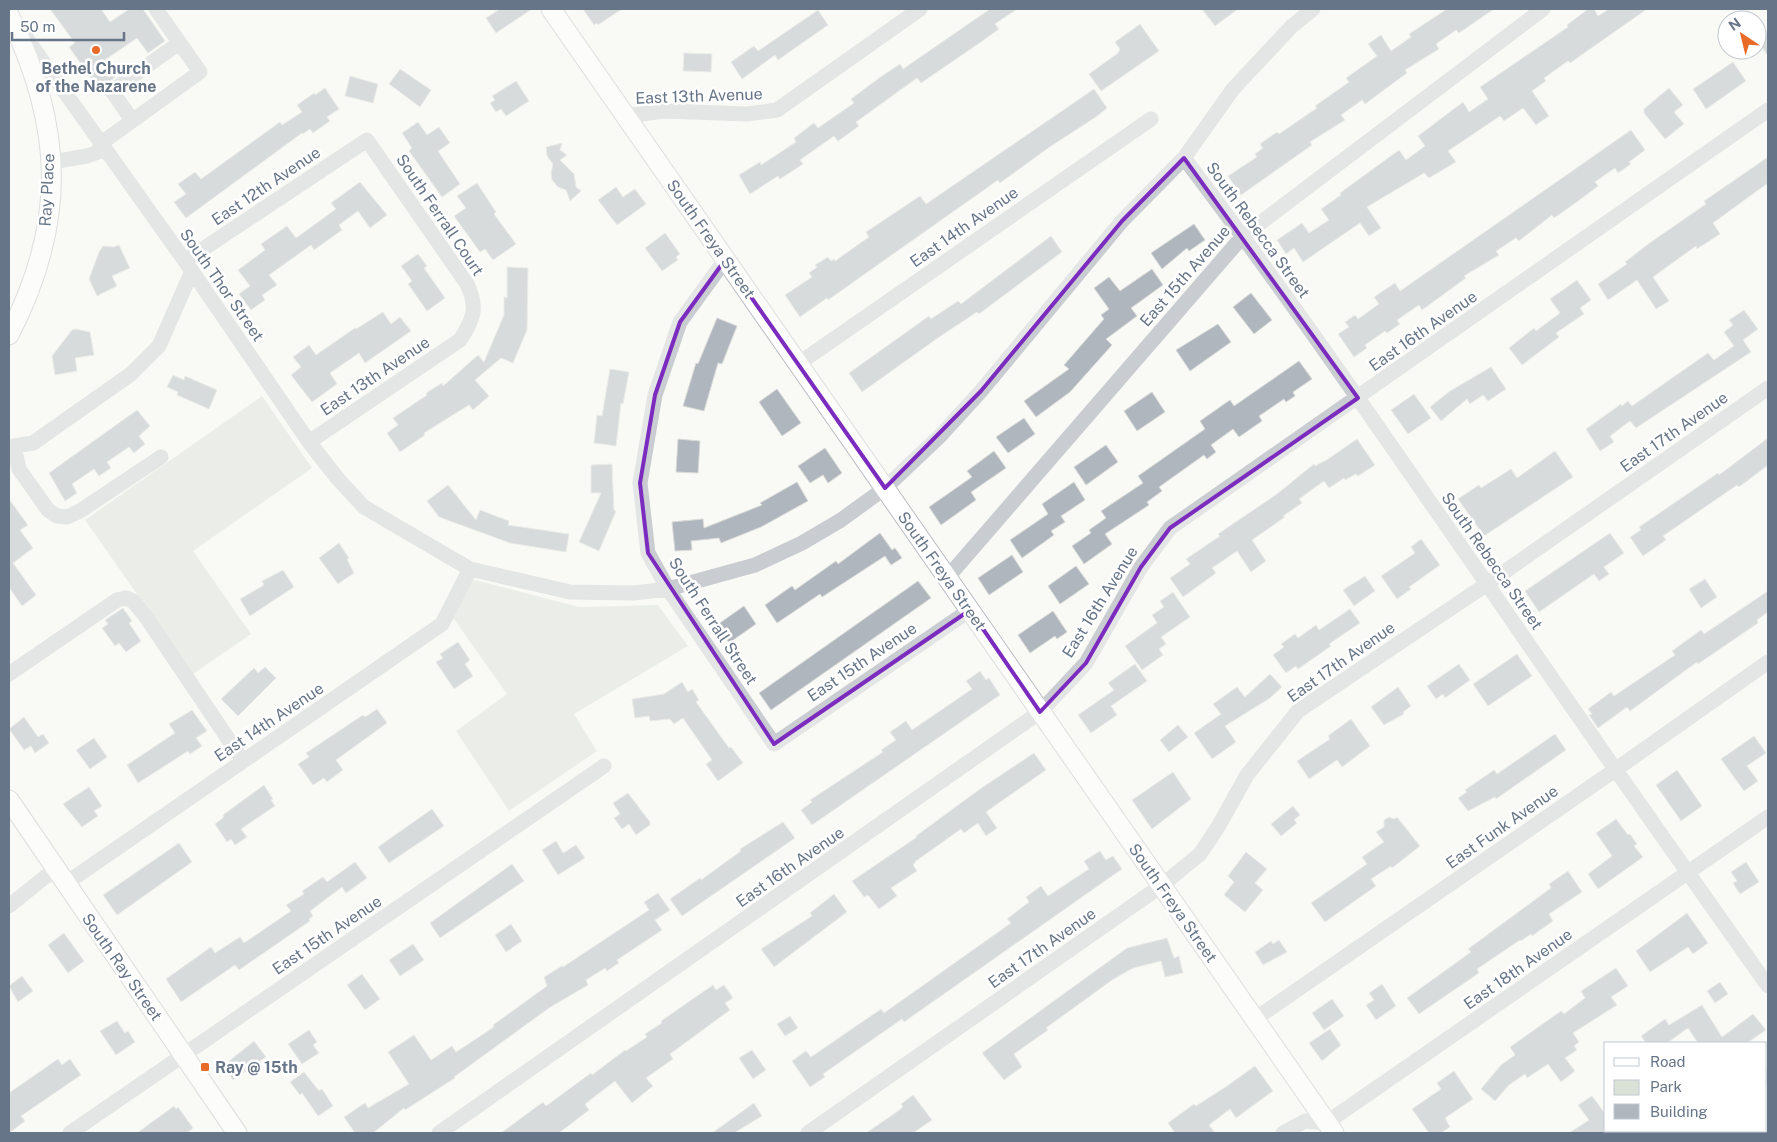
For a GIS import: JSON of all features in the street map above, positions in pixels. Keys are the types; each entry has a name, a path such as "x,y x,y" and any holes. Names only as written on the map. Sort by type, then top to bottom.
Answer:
{"main road":[{"name":"South Freya Street","path":"551,9 1330,1128"},
{"name":"Ray Place","path":"9,14 27,51 44,103 52,162 50,207 42,253 24,305 9,335"},
{"name":"South Ray Street","path":"9,800 237,1133"}],"street":[{"path":"52,162 87,156 102,147 132,120 200,72 156,9"},
{"name":"East 13th Avenue","path":"626,116 664,111 747,114 777,110 920,9"},
{"name":"South Thor Street","path":"9,14 188,266 309,442 338,479 364,507 470,569 570,592 634,593 668,588 756,565 841,520 884,488 940,436 981,391 1122,221 1184,158 1233,89 1291,27 1313,9"},
{"name":"East 15th Avenue","path":"947,578 1243,236 1543,9"},
{"path":"132,120 112,91 179,43"},
{"name":"East 16th Avenue","path":"439,1133 1040,712 1086,663 1141,567 1170,528 1768,110"},
{"name":"East 14th Avenue","path":"798,364 1151,119"},
{"name":"East 12th Avenue","path":"188,266 368,140"},
{"name":"South Ferrall Court","path":"368,140 467,284 474,298 472,322 460,340"},
{"name":"South Rebecca Street","path":"1184,158 1243,236 1358,398 1615,770 1768,986"},
{"name":"South Ferrall Street","path":"725,260 680,322 653,405 640,483 648,553 668,588 774,744"},
{"path":"162,458 80,511 67,517 57,516 48,510 20,469 14,446 33,443 131,374 159,346 188,266"},
{"name":"East 13th Avenue","path":"309,442 460,340"},
{"name":"East 17th Avenue","path":"808,1133 1161,886 1200,854 1218,827 1247,775 1298,710 1487,584 1768,388"},
{"name":"East 14th Avenue","path":"9,906 243,761 442,624 470,569"},
{"path":"9,674 117,600 126,598 133,601 159,634 243,761"},
{"name":"East 15th Avenue","path":"774,744 970,610"},
{"name":"East Funk Avenue","path":"1255,1019 1768,662"},
{"name":"East 15th Avenue","path":"70,1133 604,766"},
{"name":"East 18th Avenue","path":"1330,1128 1768,816"},
{"path":"1283,1133 1305,1121 1330,1128"}],"highlighted area":[{"path":"1184,158 1358,398 1170,528 1141,567 1086,663 1040,712 970,610 774,744 648,553 640,483 655,395 680,322 725,260 885,488 981,391 1122,221"}],"green space":[{"path":"262,396 312,468 193,551 251,634 193,674 85,520"},
{"path":"471,579 579,607 658,605 688,646 574,714 597,751 509,811 456,731 507,694 451,615"}],"building":[{"name":"Bethel Church of the Nazarene","path":"50,9 101,9 110,22 129,9 143,9 165,41 148,53 137,38 105,60 116,76 100,91 69,47 75,43"},
{"path":"500,9 532,9 496,33 486,18"},
{"path":"583,9 622,9 598,25 597,23 594,25"},
{"path":"990,9 1017,9 995,24 999,29 978,44 921,83 917,78 856,122 859,126 838,141 834,136 800,160 803,164 780,179 778,176 750,194 739,175 760,162 761,165 796,142 794,138 814,123 818,128 854,103 851,99 879,78 900,64 903,69"},
{"path":"1202,9 1238,9 1215,26"},
{"path":"1447,9 1494,9 1459,33 1456,30 1436,44 1439,49 1405,70 1407,73 1365,104 1362,100 1341,115 1345,120 1310,142 1312,145 1241,195 1228,176 1257,157 1255,154 1263,148 1260,144 1277,132 1279,134 1317,108 1315,106 1349,82 1346,78 1377,56 1368,44 1381,35 1391,51 1411,37 1409,34"},
{"path":"1588,9 1594,9 1598,16 1609,9 1647,9 1570,63 1568,61 1544,78 1546,81 1532,91 1549,116 1536,125 1523,108 1504,121 1500,116 1448,151 1456,162 1429,178 1424,173 1367,207 1381,228 1369,236 1360,223 1303,262 1294,248 1286,254 1277,240 1302,223 1309,233 1329,220 1321,209 1341,195 1340,193 1399,150 1406,160 1425,146 1418,136 1463,102 1469,112 1488,99 1480,87 1568,27 1567,25"},
{"path":"818,10 828,25 778,60 775,55 742,79 731,62 754,46 758,51"},
{"path":"1140,24 1159,51 1101,91 1089,74 1118,53 1120,49 1115,42"},
{"path":"1767,33 1768,34 1768,56 1767,55"},
{"path":"684,53 712,54 711,72 683,71"},
{"path":"1733,62 1746,81 1706,109 1693,89"},
{"path":"400,69 431,90 420,107 389,84"},
{"path":"350,76 378,84 373,103 345,96"},
{"path":"516,81 529,101 506,116 501,109 496,112 490,103 495,100 492,96"},
{"path":"325,88 339,109 327,117 330,121 313,133 310,129 302,133 186,218 174,202 186,194 178,184 195,172 201,179 280,122 282,125 302,112 297,105"},
{"path":"1669,88 1683,105 1674,112 1684,124 1665,139 1644,113 1644,109"},
{"path":"1094,89 1107,108 1096,117 1051,146 1000,183 998,180 828,300 827,298 800,317 785,295 812,277 809,273 817,267 815,265 828,257 831,261 834,259 835,261 869,237 866,232 920,196 926,204"},
{"path":"418,122 427,135 439,127 450,143 438,151 460,184 442,197 409,151 412,148 402,133"},
{"path":"1631,130 1645,150 1629,162 1631,164 1618,173 1615,168 1595,182 1598,186 1581,199 1554,218 1552,215 1519,241 1516,238 1496,251 1499,255 1464,276 1466,278 1422,310 1419,305 1397,320 1400,324 1387,333 1385,331 1365,345 1367,348 1354,357 1338,334 1349,327 1345,322 1355,315 1358,319 1379,304 1374,297 1395,283 1400,291"},
{"path":"562,143 560,150 567,155 560,160 574,174 576,187 581,191 570,201 566,190 558,187 552,180 553,164 547,156 546,147"},
{"path":"1768,157 1768,183 1713,223 1720,234 1697,249 1696,246 1653,277 1669,301 1656,309 1637,280 1608,300 1598,284 1627,264 1625,262 1651,242 1706,204 1704,201"},
{"path":"360,182 387,215 370,228 358,211 339,225 342,230 314,250 311,245 269,275 277,285 262,295 265,300 251,310 239,294 250,286 238,270 265,250 261,244 287,226 296,238 336,209 331,203"},
{"path":"477,183 496,212 494,214 516,244 493,260 485,249 480,252 454,216 466,208 457,196"},
{"path":"616,187 623,197 635,189 646,204 617,225 598,200"},
{"path":"1194,224 1205,240 1189,251 1187,248 1162,269 1151,253"},
{"path":"665,233 680,254 676,257 678,260 662,271 645,248"},
{"path":"1051,236 1062,252 979,314 977,312 942,335 862,392 849,373 929,316 931,319 958,301 961,304"},
{"path":"119,245 130,268 112,276 117,286 97,296 89,279 99,252 103,246 114,247"},
{"path":"418,254 427,266 424,268 445,298 427,311 408,284 412,281 401,266"},
{"path":"507,267 528,268 527,330 513,363 501,358 475,380 489,396 473,410 469,405 424,433 425,435 400,452 387,433 398,425 393,418 427,395 426,393 442,383 443,386 478,355 484,362 504,315 504,297 507,298"},
{"path":"1152,269 1163,285 1131,308 1137,316 1106,339 1112,345 1070,392 1036,417 1024,401 1069,369 1064,365 1104,319 1101,315 1109,309 1094,288 1109,277 1120,291"},
{"path":"1577,280 1591,300 1580,308 1584,314 1556,333 1559,337 1522,365 1509,348 1534,328 1536,331 1560,313 1550,299"},
{"path":"1251,293 1272,320 1254,334 1233,307"},
{"path":"1744,310 1758,329 1743,340 1751,352 1636,428 1630,421 1610,436 1614,442 1600,451 1586,429 1621,404 1622,406 1628,401 1632,406 1708,353 1714,360 1734,346 1724,332 1733,325 1729,320"},
{"path":"383,312 391,324 400,317 411,331 365,363 359,353 330,373 337,384 312,402 291,375 301,367 293,357 309,345 316,355 355,328"},
{"path":"717,318 737,326 722,364 718,363 704,411 683,406 696,363 698,364"},
{"path":"1218,324 1231,342 1190,371 1176,350"},
{"path":"72,330 90,332 94,355 75,358 77,371 55,375 52,356"},
{"path":"1299,361 1312,379 1293,392 1295,396 1286,402 1284,399 1259,416 1262,421 1239,437 1233,429 1211,445 1216,452 1207,459 1204,455 1159,487 1162,491 1147,502 1149,505 1105,534 1112,544 1084,564 1072,546 1091,533 1089,530 1106,518 1101,511 1143,483 1138,476 1205,429 1200,421 1230,400 1234,406"},
{"path":"1491,367 1506,389 1488,401 1483,395 1470,404 1467,399 1441,421 1430,407 1450,391"},
{"path":"610,369 629,372 623,404 621,403 616,446 594,443 597,415 602,416"},
{"path":"173,375 184,380 185,376 217,390 209,409 177,395 178,392 167,387"},
{"path":"777,389 801,423 782,436 759,402"},
{"path":"1152,392 1165,412 1137,431 1124,411"},
{"path":"1414,394 1431,418 1408,434 1391,410"},
{"path":"137,410 150,426 139,436 145,444 134,453 129,447 107,462 111,468 99,476 94,469 72,484 77,493 65,501 49,473"},
{"path":"1024,418 1035,434 1008,453 996,437"},
{"path":"1768,438 1768,468 1767,466 1739,487 1737,485 1663,536 1666,540 1643,556 1630,537 1641,530 1639,527 1718,473 1719,475"},
{"path":"678,439 700,441 698,473 676,472"},
{"path":"1357,439 1375,465 1358,476 1356,474 1345,480 1344,478 1329,488 1324,481 1299,499 1302,503 1252,540 1266,561 1251,572 1237,551 1212,568 1216,573 1183,597 1170,578 1190,564 1186,559 1220,536 1218,534 1277,494 1314,464 1315,466 1328,459"},
{"path":"1106,445 1118,462 1086,485 1074,467"},
{"path":"825,448 842,473 828,483 823,475 810,483 798,466"},
{"path":"994,451 1006,468 971,492 976,500 941,525 929,507 972,477 967,471"},
{"path":"1555,451 1573,477 1484,536 1458,499 1479,485 1481,488 1511,469 1517,478"},
{"path":"612,464 614,510 616,511 599,551 579,542 601,493 591,493 591,465"},
{"path":"797,482 808,501 761,527 721,543 719,538 691,541 692,550 675,551 672,522 703,519 704,528 762,505 760,503"},
{"path":"1074,482 1085,500 1061,516 1065,522 1051,531 1054,535 1022,558 1010,540 1048,514 1042,504"},
{"path":"448,485 476,520 480,510 509,521 508,525 569,534 566,552 510,543 439,517 427,501"},
{"path":"9,499 28,525 20,530 33,548 13,563 36,595 22,606 9,587"},
{"path":"880,533 892,550 895,548 902,558 891,565 885,556 822,597 820,594 777,623 765,605 792,586 795,590 836,561 838,564"},
{"path":"1610,533 1624,553 1604,567 1609,574 1599,581 1594,574 1539,612 1525,591"},
{"path":"1421,539 1440,565 1409,587 1411,589 1397,599 1381,576 1415,553 1411,547"},
{"path":"339,543 349,558 347,559 354,573 338,584 319,558"},
{"path":"1012,555 1023,572 989,595 978,578"},
{"path":"1076,566 1089,584 1060,604 1048,586"},
{"path":"283,570 294,587 250,616 240,599 264,585 262,581"},
{"path":"1365,576 1375,591 1354,606 1343,590"},
{"path":"1705,579 1717,597 1701,608 1689,589"},
{"path":"918,581 931,598 771,710 759,693"},
{"path":"1768,591 1768,612 1757,620 1758,623 1698,664 1697,662 1630,711 1627,707 1598,728 1589,715 1592,714 1588,709 1611,692 1614,696 1675,655 1672,651 1701,630 1704,634"},
{"path":"1173,592 1190,617 1161,637 1166,644 1159,649 1163,655 1142,670 1125,646 1157,623 1152,615 1164,607 1160,601"},
{"path":"744,606 756,624 729,643 717,625"},
{"path":"123,608 132,621 129,623 141,641 126,652 119,643 115,646 102,628 108,624 105,620"},
{"path":"1350,609 1360,623 1329,644 1331,646 1298,669 1296,666 1286,673 1273,655 1284,647 1281,644 1295,634 1298,638 1316,625 1319,630"},
{"path":"1053,611 1067,632 1057,639 1055,636 1030,653 1018,635"},
{"path":"458,642 470,660 465,664 473,676 454,689 436,662 443,658 440,654"},
{"path":"1517,654 1532,676 1488,706 1473,684"},
{"path":"1135,664 1147,681 1111,706 1117,715 1091,733 1078,715 1114,690 1108,683"},
{"path":"1459,664 1470,680 1445,698 1443,694 1436,699 1427,686"},
{"path":"265,667 276,678 238,716 221,699 254,668 258,673"},
{"path":"980,671 986,680 989,678 1000,695 812,825 801,810 812,802 810,800 883,752 881,750 896,740 890,732 906,721 912,730 972,689 966,681"},
{"path":"1270,674 1282,687 1270,698 1225,726 1236,742 1212,759 1194,733 1221,714 1213,704 1237,687 1245,697"},
{"path":"682,682 688,692 692,689 699,700 696,702 729,748 731,747 743,763 718,781 706,764 712,760 683,718 674,724 670,719 650,721 649,716 635,718 632,699 664,694"},
{"path":"1398,687 1411,706 1403,712 1404,714 1384,725 1371,707"},
{"path":"377,709 387,723 336,760 343,770 327,782 324,778 313,785 298,764 309,757 306,753 363,715 365,717"},
{"path":"192,710 207,731 196,738 202,746 190,754 188,751 138,783 127,765 175,733 169,724"},
{"path":"24,717 38,737 43,734 49,743 35,753 31,746 24,750 9,729"},
{"path":"1351,719 1370,746 1342,767 1337,760 1309,779 1297,761 1330,739 1328,736"},
{"path":"1178,725 1188,737 1169,752 1160,740"},
{"path":"1555,734 1566,750 1496,799 1495,797 1468,811 1458,798 1467,792 1465,790 1494,770 1497,774"},
{"path":"1754,736 1766,753 1747,766 1758,781 1744,791 1721,759"},
{"path":"94,738 107,757 90,769 76,750"},
{"path":"1034,753 1046,770 986,812 997,828 986,836 978,823 964,833 961,829 916,861 913,865 917,871 891,888 897,896 879,909 868,895 864,897 852,881 917,837 980,789"},
{"path":"1677,770 1702,806 1681,821 1656,785"},
{"path":"1173,772 1191,799 1152,829 1132,800"},
{"path":"264,785 275,806 241,829 247,837 235,845 231,839 227,842 215,824 224,817 223,815"},
{"path":"89,787 102,806 94,811 98,816 82,827 63,804"},
{"path":"628,793 650,822 650,825 636,835 629,824 622,829 614,818 620,814 613,803"},
{"path":"1293,806 1300,815 1294,820 1297,823 1281,836 1271,824"},
{"path":"432,809 444,826 389,863 378,847"},
{"path":"1389,817 1394,819 1397,817 1420,846 1392,868 1391,866 1371,879 1376,886 1325,922 1311,903 1367,864 1362,857 1384,842 1376,832 1384,827 1384,820"},
{"path":"1616,819 1628,835 1630,834 1637,844 1634,846 1643,857 1598,889 1588,874 1612,856 1596,833"},
{"path":"783,822 795,838 682,916 670,899 700,878 701,880 741,851 740,849"},
{"path":"556,841 563,853 576,845 585,858 558,875 542,850"},
{"path":"179,843 192,862 117,915 103,895"},
{"path":"1100,851 1106,860 1113,856 1122,869 904,1022 902,1019 853,1053 823,1074 825,1077 810,1087 792,1061 806,1051 811,1057 881,1009 884,1013 1011,923 1007,919 1029,902 1026,897 1041,886 1048,896 1089,869 1084,861"},
{"path":"1246,852 1267,869 1255,883 1263,890 1245,912 1224,895 1234,882 1228,876"},
{"path":"355,862 367,878 346,893 342,887 310,911 313,916 309,919 310,921 239,970 235,965 181,1002 166,979 211,947 215,953 240,937 244,943 291,911 286,905 304,894 302,891 323,877 327,882"},
{"path":"1746,862 1759,882 1740,894 1733,883 1737,881 1731,872"},
{"path":"512,864 524,881 440,938 430,923"},
{"path":"1568,871 1582,892 1549,914 1553,921 1532,936 1531,934 1520,940 1477,969 1479,973 1419,1014 1407,998 1471,952 1468,949 1551,888 1549,884"},
{"path":"658,893 670,910 655,920 662,930 617,960 619,963 607,971 605,968 586,980 588,985 549,1008 455,1078 405,1110 404,1108 373,1133 355,1133 344,1117 365,1103 368,1108 409,1084 388,1052 414,1035 431,1060 452,1046 456,1052 494,1027 493,1025 547,986 544,977 563,967 649,910 644,902"},
{"path":"834,894 847,912 774,967 761,949 812,916 810,913"},
{"path":"1687,913 1708,943 1693,954 1688,947 1650,972 1636,951"},
{"path":"511,924 522,941 506,952 495,935"},
{"path":"64,933 84,961 68,973 48,945"},
{"path":"1167,938 1174,958 1179,956 1183,973 1165,977 1161,961 1133,968 1112,980 1014,1054 1022,1067 1004,1080 982,1053 1127,948"},
{"path":"1279,940 1287,952 1263,965 1255,952 1271,941 1273,944"},
{"path":"413,944 424,960 400,976 389,960"},
{"path":"1616,968 1628,986 1611,997 1617,1005 1573,1033 1579,1042 1574,1046 1577,1050 1565,1058 1575,1071 1561,1082 1548,1064 1527,1078 1525,1074 1509,1085 1495,1101 1481,1089 1501,1065 1515,1055 1510,1047 1561,1011 1564,1014 1585,998 1581,991"},
{"path":"362,974 380,999 365,1010 347,985"},
{"path":"22,976 33,991 18,1002 9,986"},
{"path":"1720,982 1728,994 1715,1003 1707,991"},
{"path":"1382,984 1396,1006 1376,1020 1366,1005 1374,1000 1369,993"},
{"path":"713,985 716,990 724,985 733,998 725,1003 730,1010 670,1054 673,1059 646,1078 653,1086 632,1103 615,1081 585,1104 589,1110 559,1133 501,1133 543,1102 546,1106 591,1073 592,1075 625,1050 647,1037 645,1034 662,1023 661,1021"},
{"path":"1332,999 1344,1016 1324,1030 1312,1013"},
{"path":"1702,1005 1722,1037 1753,1014 1766,1030 1748,1042 1697,1042 1688,1028 1668,1042 1645,1042 1641,1036 1665,1019 1669,1025"},
{"path":"790,1016 798,1028 785,1036 777,1024"},
{"path":"117,1021 125,1033 128,1031 135,1042 116,1055 100,1031"},
{"path":"1330,1029 1341,1045 1322,1061 1309,1043"},
{"path":"309,1030 317,1042 313,1045 319,1053 302,1064 288,1044"},
{"path":"254,1041 266,1057 233,1080 223,1066"},
{"path":"752,1050 766,1070 753,1079 739,1058"},
{"path":"58,1059 62,1065 70,1059 81,1075 21,1116 25,1121 9,1133 9,1093"},
{"path":"1255,1066 1273,1091 1236,1118 1230,1109 1209,1125 1215,1133 1175,1133 1168,1123 1194,1104 1196,1106"},
{"path":"1454,1071 1473,1099 1445,1118 1450,1127 1441,1133 1429,1133 1412,1109 1441,1089 1437,1083"},
{"path":"304,1072 319,1091 322,1089 333,1106 318,1116 302,1093 300,1095 290,1082"},
{"path":"913,1095 932,1120 913,1133 866,1133 903,1107 901,1104"},
{"path":"1592,1096 1604,1112 1604,1132 1606,1133 1569,1133 1589,1120 1578,1105"},
{"path":"754,1103 762,1116 734,1133 712,1133"},
{"path":"174,1106 176,1109 178,1107 193,1128 187,1133 137,1133"}],"place":[{"name":"Bethel Church of the Nazarene","path":"96,50"},
{"name":"Ray @ 15th","path":"205,1067"}]}
